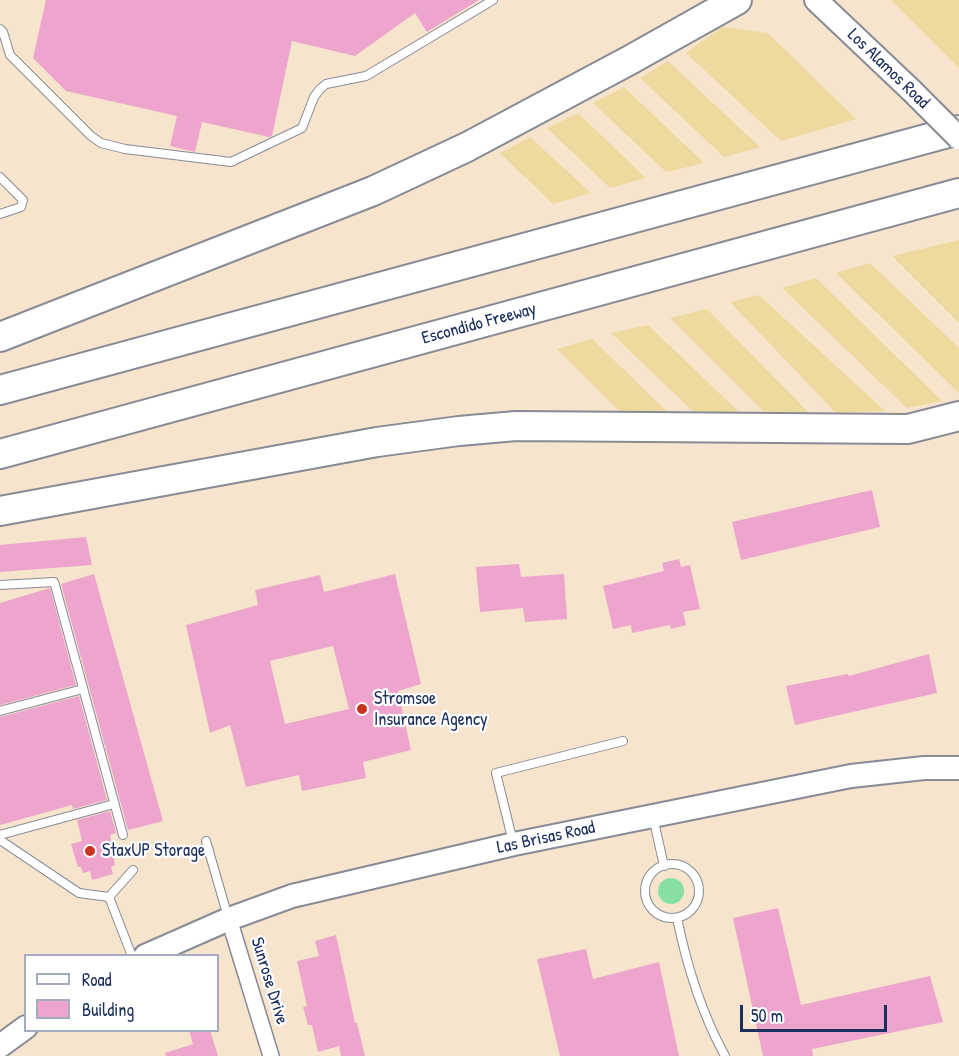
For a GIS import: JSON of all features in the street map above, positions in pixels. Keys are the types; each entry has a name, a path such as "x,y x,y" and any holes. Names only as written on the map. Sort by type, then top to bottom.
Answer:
{"highway":[{"path":"0,338 373,190 467,147 620,66 737,0"},
{"path":"0,390 959,130"},
{"name":"Escondido Freeway","path":"0,454 959,193"},
{"path":"0,511 377,442 459,431 516,426 908,429 959,416"}],"street":[{"name":"Los Alamos Road","path":"816,0 959,138"},
{"name":"Las Brisas Road","path":"149,954 229,918 292,896 514,844 851,776 924,768 959,768"},
{"name":"Sunrose Drive","path":"229,918 271,1056"},
{"path":"0,1046 24,1028"}],"lane":[{"path":"0,29 10,55 91,136 101,143 125,149 231,162 302,128 314,97 326,84 366,76 494,0"},
{"path":"0,177 23,200 21,207 0,214"},
{"path":"0,585 54,582 123,836"},
{"path":"0,711 83,689"},
{"path":"514,844 496,773 623,741"},
{"path":"0,835 114,804"},
{"path":"652,816 664,866"},
{"path":"0,840 79,893 109,897"},
{"path":"206,841 229,918"},
{"path":"664,866 682,866 692,873 697,884 698,895 695,905 687,913 677,918 669,918 655,912 646,899 647,880 654,871 664,866"},
{"path":"109,897 133,870"},
{"path":"109,897 131,954"},
{"path":"677,918 687,964 698,999 725,1056"}],"green space":[{"path":"671,878 680,882 684,891 680,900 671,904 662,900 658,891 662,882"}],"sand":[{"path":"891,0 959,0 959,68"},
{"path":"722,27 768,33 856,119 781,141 686,53"},
{"path":"668,61 760,147 724,157 640,78"},
{"path":"624,87 704,163 666,172 593,103"},
{"path":"578,113 646,178 610,188 547,128"},
{"path":"530,137 591,193 553,204 500,153"},
{"path":"959,240 959,323 892,256"},
{"path":"870,263 959,348 959,393 836,273"},
{"path":"816,278 942,401 907,408 782,288"},
{"path":"759,295 885,411 836,413 730,302"},
{"path":"707,309 809,413 767,415 670,318"},
{"path":"648,325 743,416 702,420 611,333"},
{"path":"592,339 678,422 630,422 557,349"}],"building":[{"path":"46,0 479,0 427,32 415,13 355,56 292,41 272,136 202,122 195,152 170,146 177,116 66,91 33,58"},
{"path":"872,490 880,527 741,560 732,522"},
{"path":"86,537 92,565 0,572 0,545"},
{"path":"679,559 681,567 690,565 700,609 683,612 686,625 671,629 670,625 632,633 631,625 613,629 603,586 664,571 662,563"},
{"path":"519,564 521,577 564,574 567,619 525,622 523,608 480,612 476,567"},
{"path":"94,574 163,821 128,830 61,584"},
{"path":"395,574 421,684 398,691 411,750 363,762 366,778 302,791 299,775 246,787 230,725 210,733 186,625 258,605 255,590 320,575 324,592","holes":["333,646 349,709 285,724 270,661"]},
{"path":"50,588 76,685 0,705 0,603"},
{"path":"929,654 937,693 795,725 786,686 848,674 849,676"},
{"path":"79,696 107,800 73,809 72,805 0,825 0,717"},
{"name":"StaxUP Storage","path":"110,811 116,833 110,835 115,865 111,867 113,874 92,880 90,871 83,873 81,867 78,867 71,844 82,841 77,820"},
{"path":"778,908 801,1005 930,976 943,1022 812,1049 813,1056 763,1056 733,918"},
{"path":"336,935 355,1023 357,1023 365,1056 341,1056 339,1046 318,1052 312,1025 308,1025 303,1007 307,1006 297,961 319,956 315,941"},
{"path":"586,949 593,979 659,962 679,1056 560,1056 537,959"},
{"path":"190,1032 211,1032 218,1056 166,1056 165,1053 193,1044"}],"place":[{"name":"Stromsoe Insurance Agency","path":"362,709"},
{"name":"StaxUP Storage","path":"90,851"}]}
